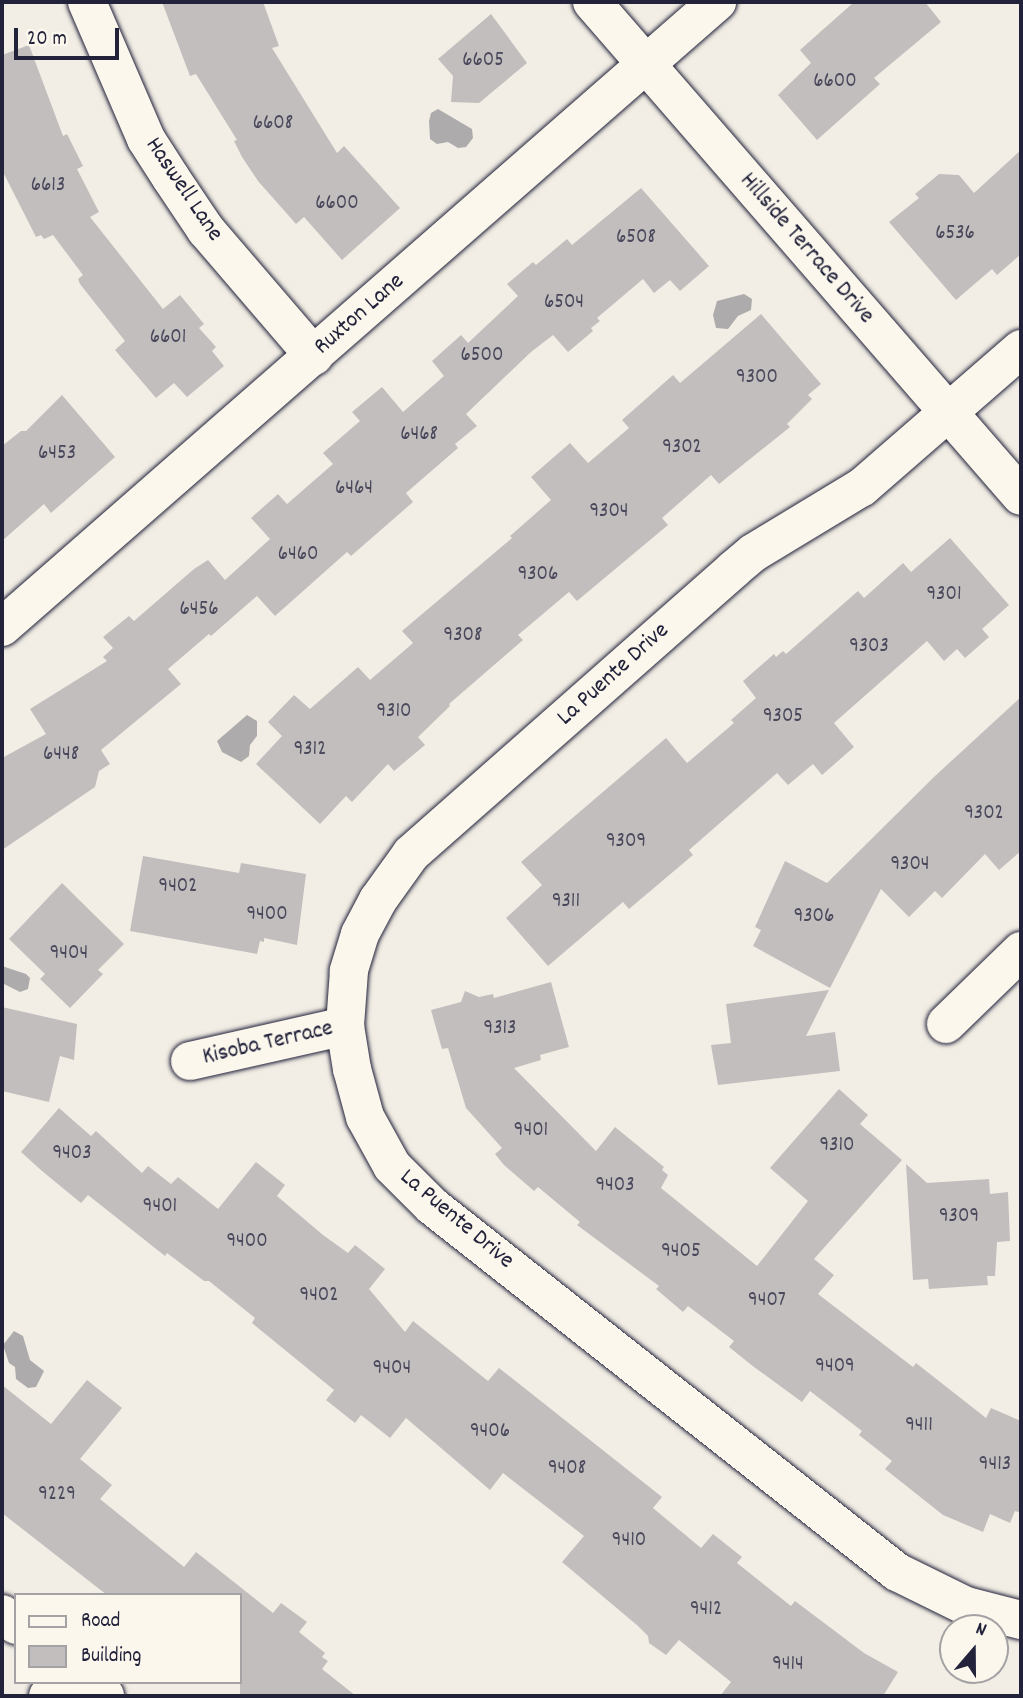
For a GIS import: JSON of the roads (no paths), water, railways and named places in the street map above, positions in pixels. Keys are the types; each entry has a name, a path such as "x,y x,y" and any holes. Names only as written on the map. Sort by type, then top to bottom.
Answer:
{"street":[{"name":"Haswell Lane","path":"87,2 146,139 171,178 206,230 314,356"},
{"name":"Hillside Terrace Drive","path":"592,2 1021,496"},
{"name":"Ruxton Lane","path":"2,627 716,2"},
{"name":"La Puente Drive","path":"1021,349 862,487 753,553 411,854 378,900 360,934 349,971 345,1026 352,1069 365,1117 392,1166 432,1206 897,1573 966,1606 1021,1620"},
{"path":"946,1024 1021,951"},
{"name":"Kisoba Terrace","path":"190,1061 345,1026"},
{"path":"90,1684 105,1696"}]}
